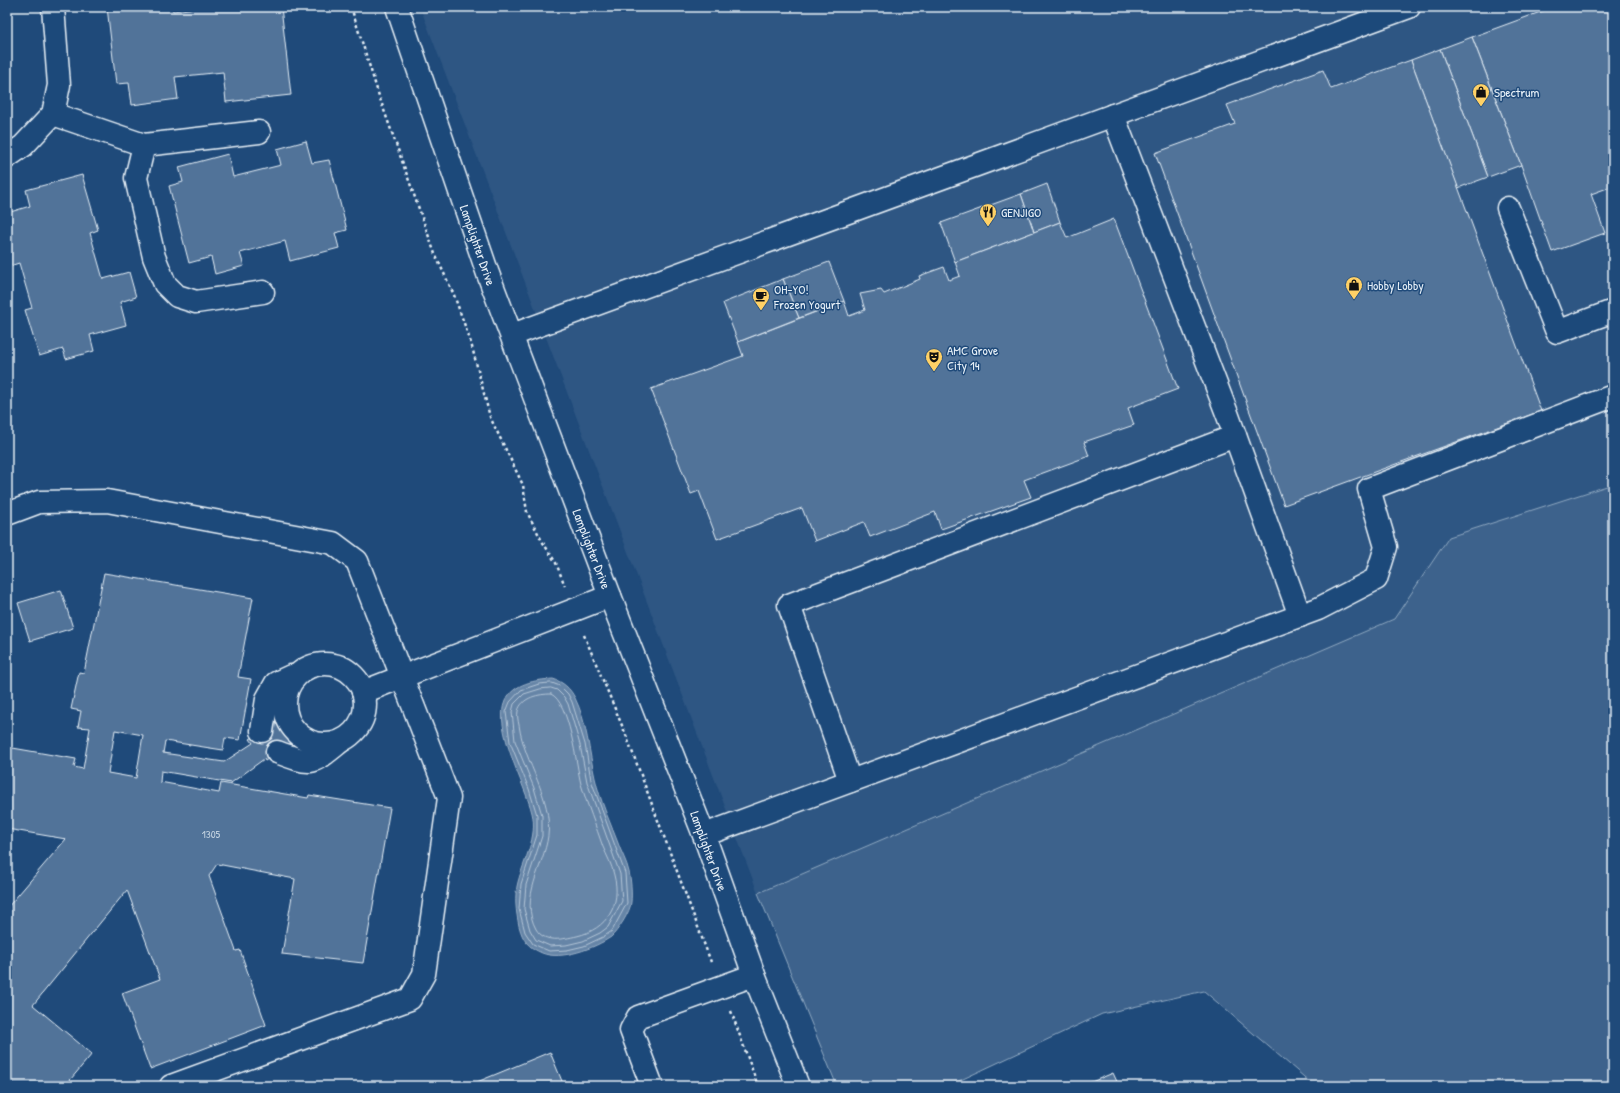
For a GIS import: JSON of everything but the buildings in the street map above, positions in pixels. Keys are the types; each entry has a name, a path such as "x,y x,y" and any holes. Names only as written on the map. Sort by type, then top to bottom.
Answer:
{"street":[{"path":"7,157 22,146 53,114 59,85 53,7"},
{"name":"Lamplighter Drive","path":"397,7 483,259 610,596 704,835 754,975 798,1086"},
{"path":"512,335 1409,7"},
{"path":"53,114 144,145 259,132"},
{"path":"1113,115 1235,436 1300,616"},
{"path":"144,145 136,178 154,257 165,284 177,296 196,302 263,292"},
{"path":"1508,208 1557,332 1613,311"},
{"path":"704,835 1318,609 1376,579 1386,547 1368,489 1613,396"},
{"path":"850,781 789,605 1235,436"},
{"path":"7,514 39,502 107,501 333,543 357,561 449,798 424,974 410,999 171,1086"},
{"path":"363,692 610,596"},
{"path":"262,731 267,699 276,683 310,666 323,663 336,665 347,670 357,679 363,692 365,705 362,718 355,731 316,761 302,762 277,752"},
{"path":"299,672 288,687 284,706 287,718 294,730 304,739 317,744 331,744 344,739"},
{"path":"652,1086 631,1030 638,1017 754,975"}],"path":[{"path":"351,7 435,254 454,295 471,343 490,416 523,485 527,512 542,541 556,563 626,734 758,1086"}],"shaded area":[{"path":"420,7 1613,7 1613,484 1449,537 1394,619 758,893"},
{"path":"1613,484 1613,1086 1312,1086 1311,1083 1204,991 1102,1014 948,1086 837,1086 758,893 1394,619 1449,537"}],"water":[{"path":"553,679 568,688 573,694 579,707 585,727 597,786 605,811 627,865 630,875 631,891 629,911 611,937 587,949 559,955 542,953 530,946 524,940 519,926 516,893 530,848 533,822 528,801 506,741 502,712 505,701 519,686 539,680"}],"place":[{"name":"Spectrum","path":"1481,107"},
{"name":"GENJIGO","path":"988,227"},
{"name":"Hobby Lobby","path":"1354,300"},
{"name":"OH-YO! Frozen Yogurt","path":"761,311"},
{"name":"AMC Grove City 14","path":"934,372"}]}
